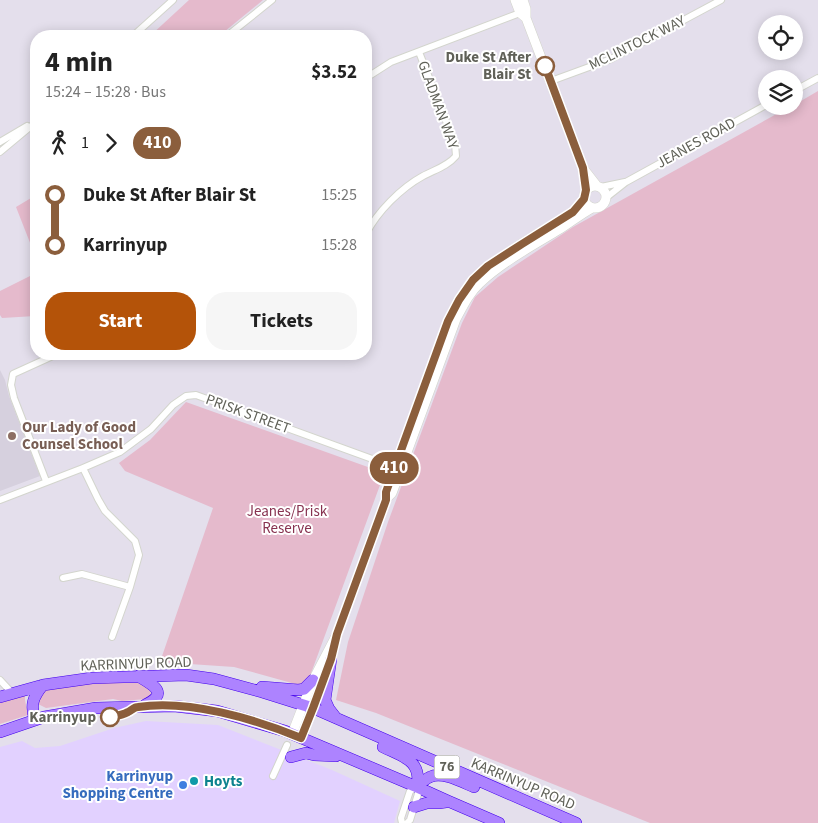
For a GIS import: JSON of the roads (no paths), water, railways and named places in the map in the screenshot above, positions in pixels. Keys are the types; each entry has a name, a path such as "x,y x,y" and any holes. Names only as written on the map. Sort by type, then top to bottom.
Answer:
{"highway":[{"path":"331,659 326,700 329,709 337,719"},
{"name":"KARRINYUP ROAD","path":"0,697 43,685 92,678 186,675 214,679 308,706 576,823"},
{"path":"136,707 146,705 155,699 158,693 154,685 138,676"},
{"path":"214,679 233,678 260,687 299,690 304,689 313,680"},
{"path":"35,720 32,711 33,701 36,693 43,685"},
{"name":"76","path":"0,732 44,717 96,708 174,706 208,710 271,727 293,739 343,756 499,823"},
{"path":"358,728 369,740 409,760 418,772 417,787"},
{"path":"291,757 306,753 343,756"},
{"path":"417,787 427,778 437,774 537,807"},
{"path":"414,808 426,803 439,804 448,802"}],"main road":[{"path":"515,0 551,82 583,168 587,204 592,208"},
{"path":"523,0 526,9 523,16"},
{"path":"583,168 605,192 606,197"},
{"name":"JEANES ROAD","path":"293,739 331,659 337,634 386,500 392,493 398,468 448,321 456,305 473,280 488,266 562,220 573,212 591,187 599,187"},
{"name":"JEANES ROAD","path":"398,468 456,319 479,284 537,242 592,208 602,206 606,197"},
{"name":"JEANES ROAD","path":"308,706 313,680 337,634"}],"street":[{"path":"140,30 174,0"},
{"path":"234,30 272,0"},
{"name":"MCLINTOCK WAY","path":"551,82 611,59 721,0"},
{"path":"372,74 391,62 523,16"},
{"name":"GLADMAN WAY","path":"372,223 399,192 421,177 452,161 456,156 455,144 419,52"},
{"path":"803,86 818,78"},
{"name":"JEANES ROAD","path":"606,197 626,182 758,109"},
{"path":"2,151 0,141 30,124"},
{"path":"2,151 30,126"},
{"name":"JEANES ROAD","path":"599,187 626,182"},
{"path":"43,360 13,374 11,385 14,398 46,481"},
{"name":"PRISK STREET","path":"0,500 120,452 151,429 173,405 186,396 196,395 398,468"},
{"path":"83,468 105,511 135,541 139,555 112,637"},
{"path":"63,578 82,574 130,587"},
{"path":"0,680 12,693"},
{"path":"273,776 293,739"},
{"path":"402,823 410,790 417,787 418,794 410,820 407,823"}],"place":[{"name":"Duke St After Blair St","path":"545,66"},
{"name":"Our Lady of Good Counsel School","path":"12,436"},
{"name":"Karrinyup","path":"110,717"},
{"name":"Hoyts","path":"194,781"},
{"name":"Karrinyup Shopping Centre","path":"183,785"}],"park label":[{"name":"Jeanes/Prisk Reserve","path":"287,520"}]}
